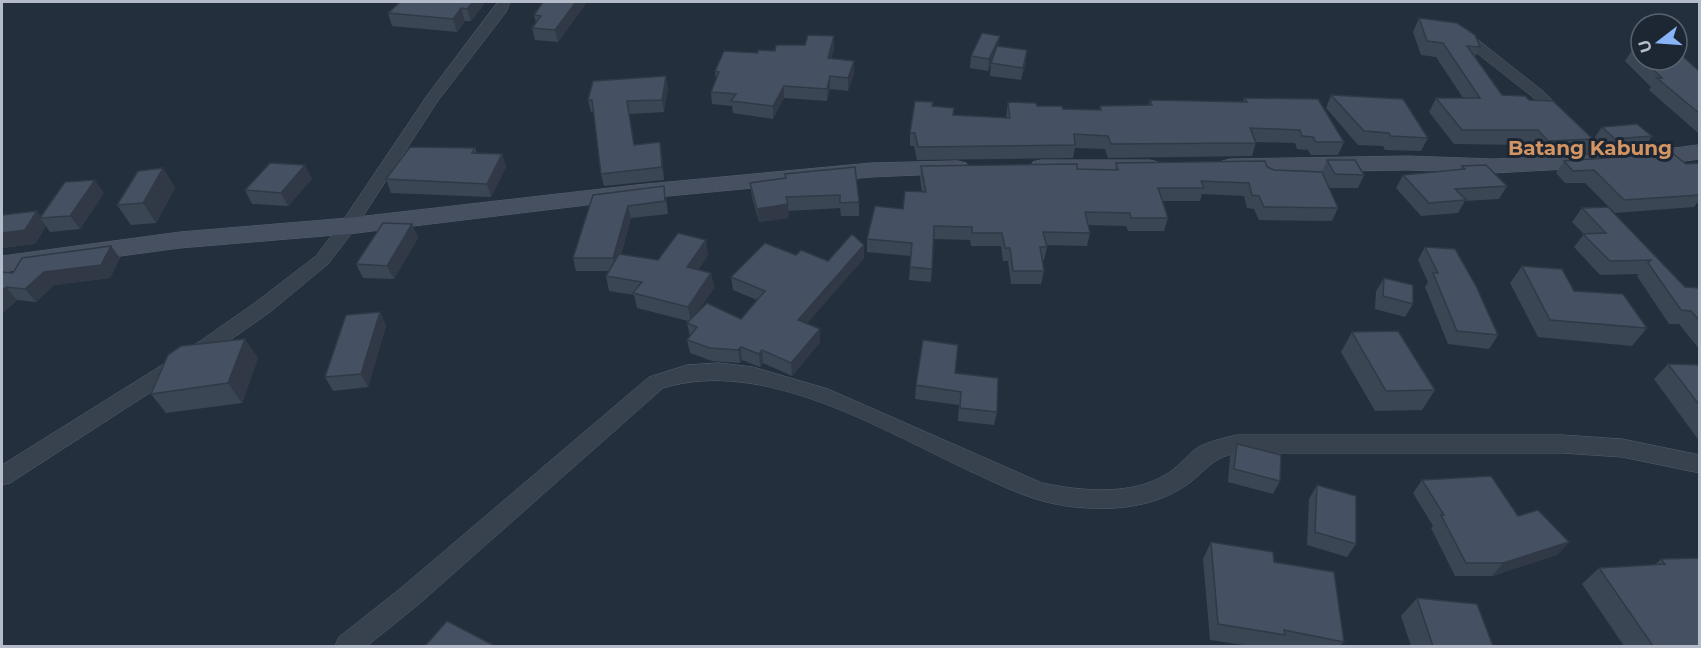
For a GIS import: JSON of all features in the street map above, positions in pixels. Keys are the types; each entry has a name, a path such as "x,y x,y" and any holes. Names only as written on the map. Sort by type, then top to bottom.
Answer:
{"street":[{"path":"2,476 206,347 263,308 322,260 348,226 431,100 504,2"},
{"path":"1448,25 1467,36 1539,96 1604,162"},
{"path":"1206,167 1408,163 1493,166 1604,162 1700,152"},
{"path":"1016,167 1172,167"},
{"path":"2,264 180,240 348,226 636,192 859,171 984,168"},
{"path":"348,646 410,596 656,382 673,374 693,370 715,370 778,380 805,388 1039,492 1065,498 1088,499 1144,495 1177,480 1203,453 1217,447 1237,444 1562,444 1622,448 1700,464"}],"building":[{"path":"400,2 473,2 467,9 461,8 453,19 388,13"},
{"path":"543,2 576,2 555,30 532,28 541,16 534,15"},
{"path":"1419,18 1457,23 1475,35 1480,47 1467,46 1502,95 1525,96 1529,100 1553,101 1593,139 1548,141 1538,130 1462,130 1436,98 1480,98 1443,43 1427,41"},
{"path":"982,33 1000,36 989,59 971,56"},
{"path":"808,35 834,36 828,58 854,61 848,78 830,76 827,89 784,86 773,106 731,101 736,94 711,92 719,72 715,71 724,51 758,53 758,50 775,51 776,45 805,45"},
{"path":"997,46 1027,50 1023,68 991,63"},
{"path":"1689,62 1700,72 1700,114 1657,78 1662,78 1656,72 1689,72"},
{"path":"666,76 662,100 627,101 634,145 660,142 662,167 601,174 592,100 588,100 593,81"},
{"path":"1331,95 1403,99 1428,138 1391,136 1389,133 1364,131"},
{"path":"1244,98 1318,99 1344,142 1316,142 1313,137 1302,136 1300,130 1250,128 1256,143 1111,144 1108,136 1074,134 1075,145 918,147 915,133 910,133 915,101 933,102 932,106 954,108 953,115 1010,118 1008,102 1036,103 1037,106 1062,106 1063,109 1101,110 1100,106 1152,105 1150,100 1247,102"},
{"path":"1637,124 1652,136 1615,139 1602,127"},
{"path":"410,147 475,148 472,153 502,154 487,184 386,179"},
{"path":"1672,153 1686,164 1700,163 1700,195 1624,200 1594,170 1573,171 1564,161"},
{"path":"1327,160 1355,160 1364,175 1335,174"},
{"path":"1265,161 1267,167 1274,170 1322,172 1338,208 1264,207 1259,196 1252,195 1249,183 1201,181 1204,188 1158,188 1168,218 1131,218 1130,213 1085,212 1090,233 1043,232 1047,247 1040,247 1044,271 1013,271 1010,248 1005,248 1002,233 972,233 972,227 934,226 932,269 910,267 912,243 867,239 875,206 903,209 905,191 926,192 921,166 1077,164 1077,169 1118,170 1116,163"},
{"path":"270,163 305,165 281,193 245,190"},
{"path":"1486,165 1507,186 1455,189 1466,200 1429,203 1403,175 1465,169 1462,166"},
{"path":"855,167 859,202 840,203 840,195 786,197 788,204 757,209 750,183 786,178 785,174"},
{"path":"163,168 143,203 117,205 138,171"},
{"path":"95,180 70,216 40,218 65,182"},
{"path":"664,186 665,201 628,206 613,258 573,258 593,195"},
{"path":"1608,207 1685,287 1700,288 1700,321 1691,311 1681,310 1648,263 1651,260 1610,261 1583,234 1606,233 1582,208"},
{"path":"37,211 25,230 2,233 2,215"},
{"path":"383,223 412,224 387,266 356,264"},
{"path":"678,233 706,240 687,267 711,273 688,307 633,293 642,282 606,276 619,254 658,260"},
{"path":"852,234 864,245 798,320 820,329 791,363 762,350 759,354 741,347 738,350 710,348 687,340 697,327 687,323 707,303 741,319 765,291 731,277 765,243 796,255 801,250 828,261"},
{"path":"111,246 101,265 44,272 25,289 6,287 2,291 2,272 13,273 22,258"},
{"path":"1425,247 1455,249 1476,286 1498,335 1457,331 1433,273 1438,273"},
{"path":"1522,266 1562,269 1574,291 1623,294 1647,328 1550,320"},
{"path":"1384,278 1413,285 1413,304 1383,296"},
{"path":"380,312 361,374 325,377 346,315"},
{"path":"1398,331 1435,390 1386,391 1352,332"},
{"path":"245,339 228,383 151,394 168,355 181,346"},
{"path":"923,340 958,345 955,373 998,378 997,412 960,408 961,392 916,385"},
{"path":"1668,364 1700,365 1700,406"},
{"path":"1237,444 1281,455 1280,481 1234,469"},
{"path":"1491,476 1518,516 1538,510 1569,542 1503,563 1466,563 1441,515 1444,515 1422,480"},
{"path":"1317,485 1356,496 1356,544 1315,532"},
{"path":"1211,542 1273,552 1274,562 1334,572 1344,642 1284,630 1285,635 1218,624"},
{"path":"1699,558 1700,646 1653,646 1599,568 1665,564 1661,559"},
{"path":"1417,598 1477,604 1493,646 1433,646"},
{"path":"447,621 495,646 425,646"}],"district":[{"name":"Batang Kabung","path":"1590,148"}]}
